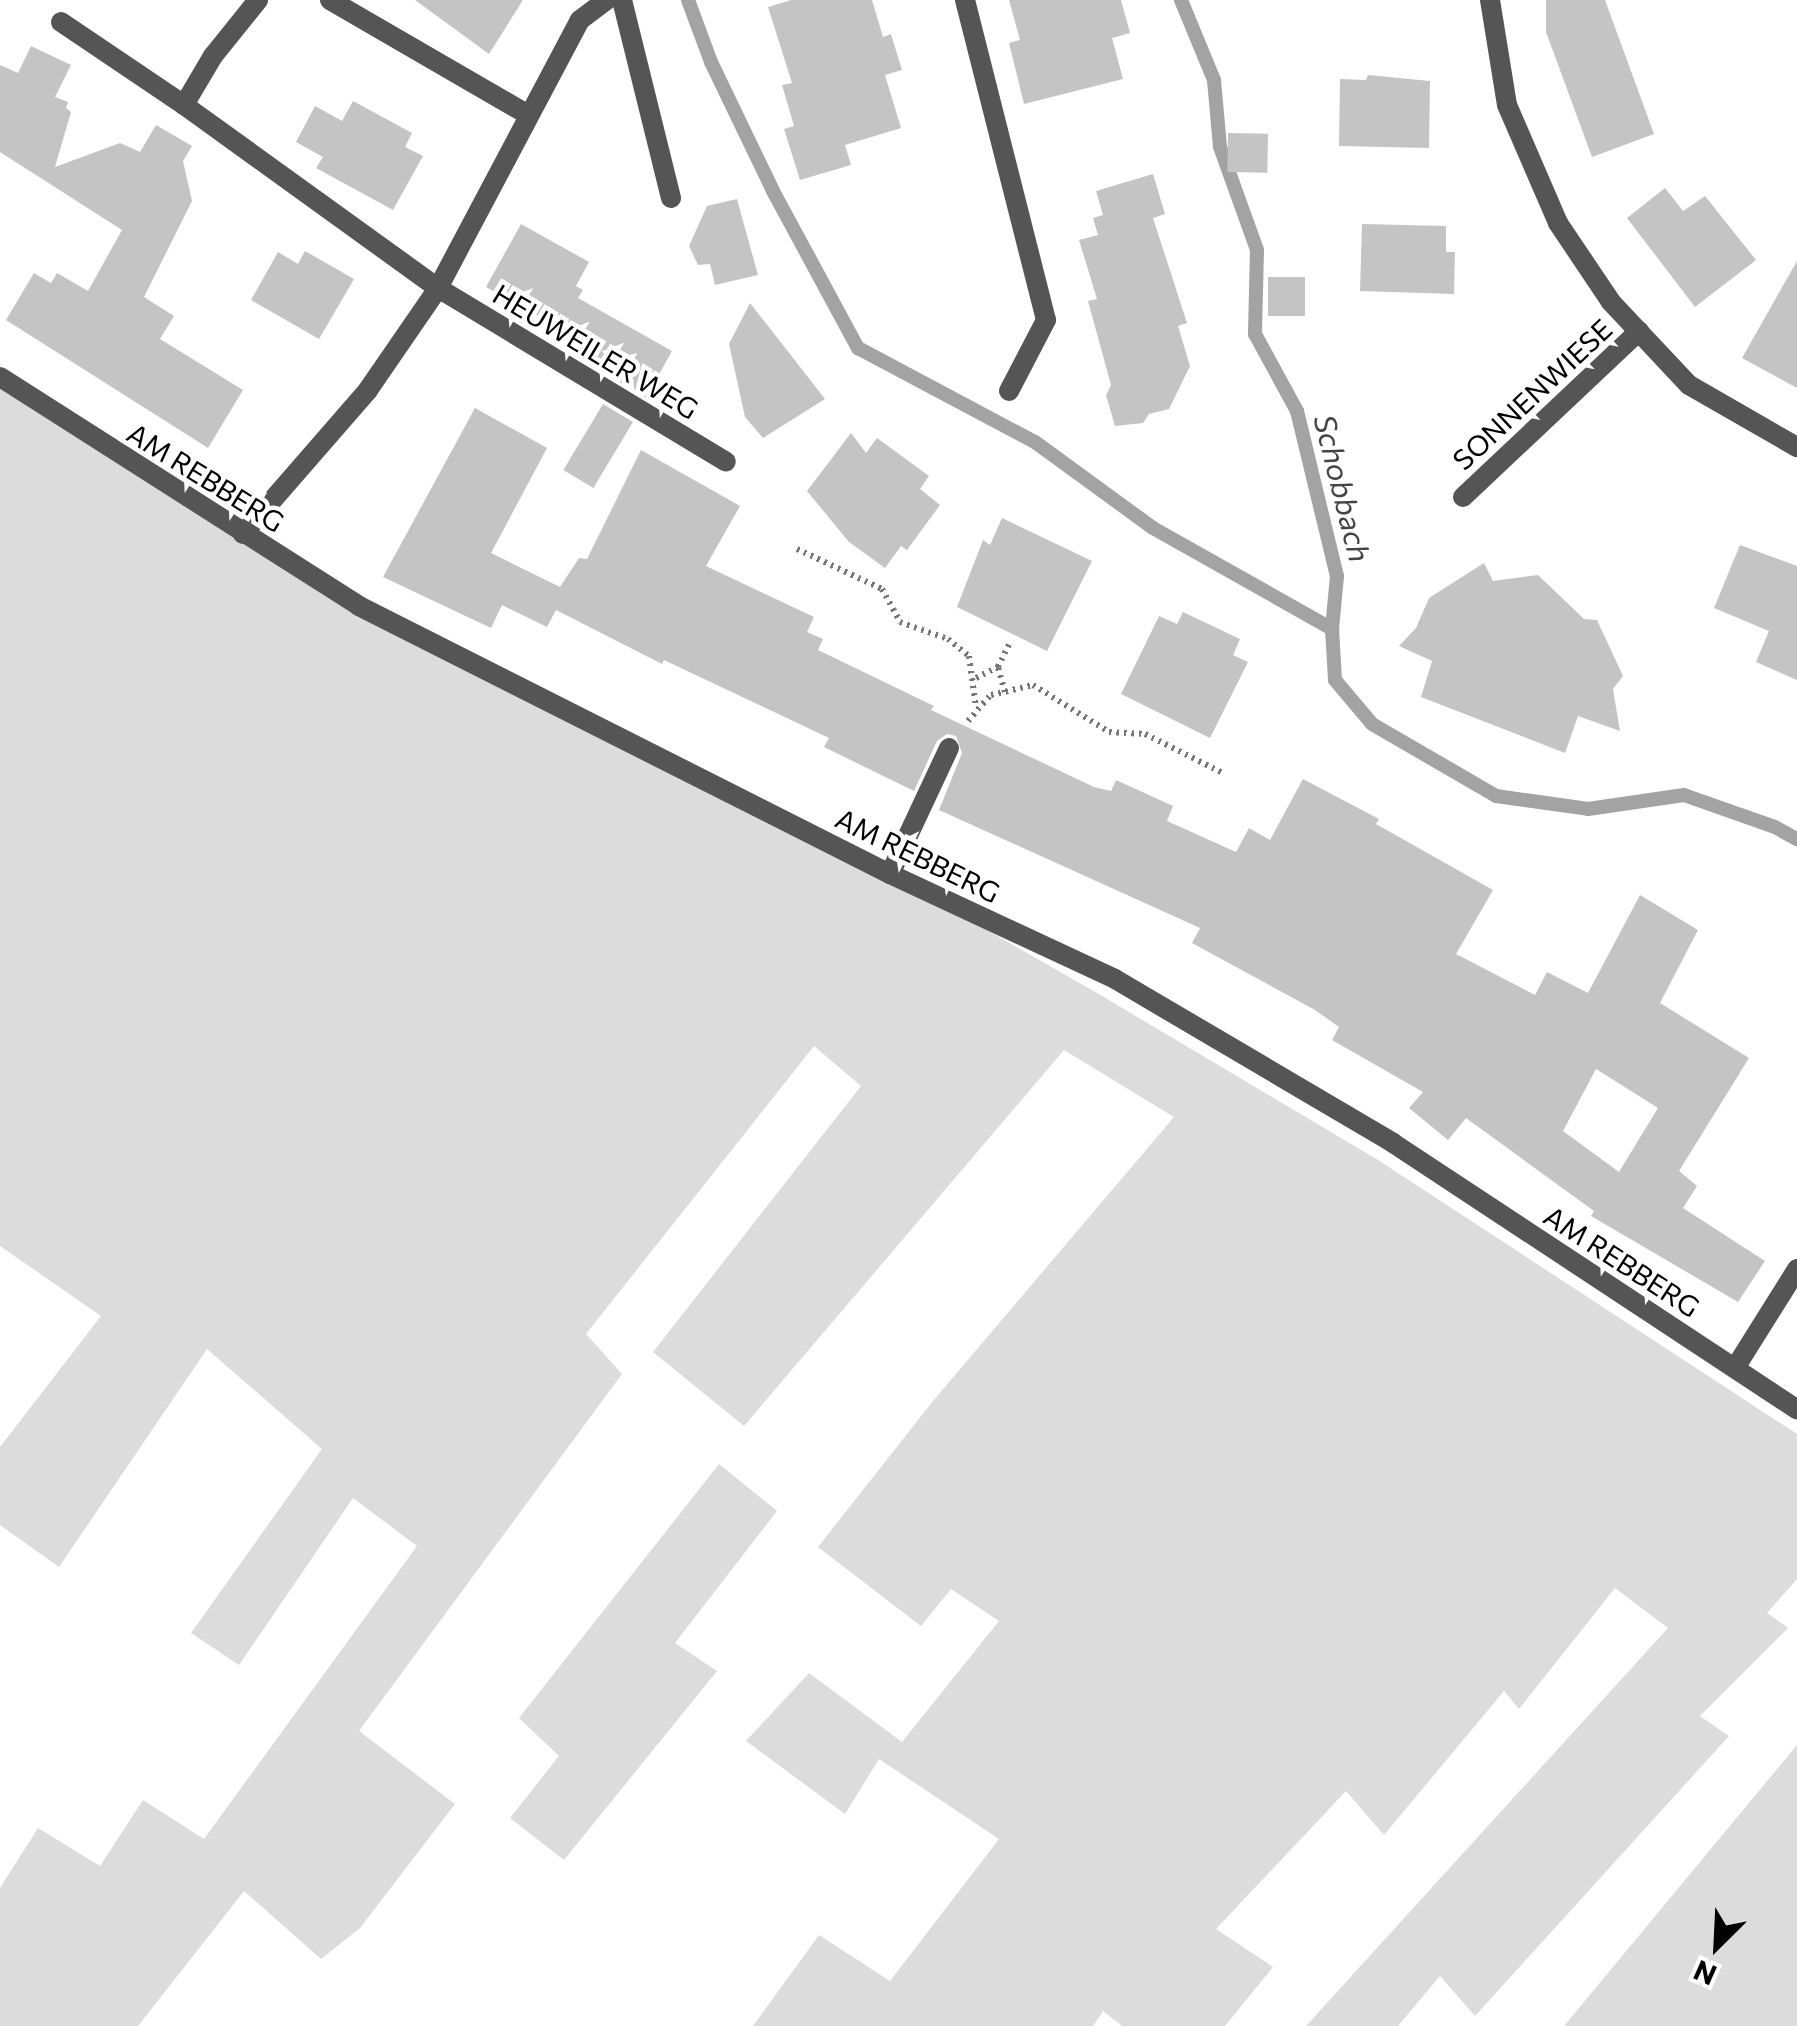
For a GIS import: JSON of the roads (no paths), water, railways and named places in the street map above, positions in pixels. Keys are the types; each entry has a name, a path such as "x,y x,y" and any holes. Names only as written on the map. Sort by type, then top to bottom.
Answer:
{"street":[{"path":"184,105 214,56 258,0"},
{"path":"330,0 526,114"},
{"path":"243,534 368,390 438,288 526,114 580,20 607,0"},
{"path":"622,0 671,198"},
{"path":"965,0 1046,320 1009,391"},
{"name":"SONNENWIESE","path":"1490,0 1507,105 1534,174 1558,223 1611,302 1690,385 1797,447"},
{"name":"HEUWEILER WEG","path":"60,22 184,105 438,288 726,462"},
{"name":"SONNENWIESE","path":"1462,496 1639,330"},
{"name":"AM REBBERG","path":"0,376 359,606 890,874 1115,979 1392,1142 1797,1409"},
{"path":"890,874 949,748"},
{"path":"1735,1368 1797,1269"}],"waterway":[{"path":"688,0 711,62 773,191 858,348 1035,442 1153,528 1332,629"},
{"name":"Schobbach","path":"1181,0 1214,80 1220,147 1257,250 1255,334 1297,411 1337,576 1332,629 1335,680 1372,724 1496,796 1588,809 1684,795 1775,827 1797,839"}]}
